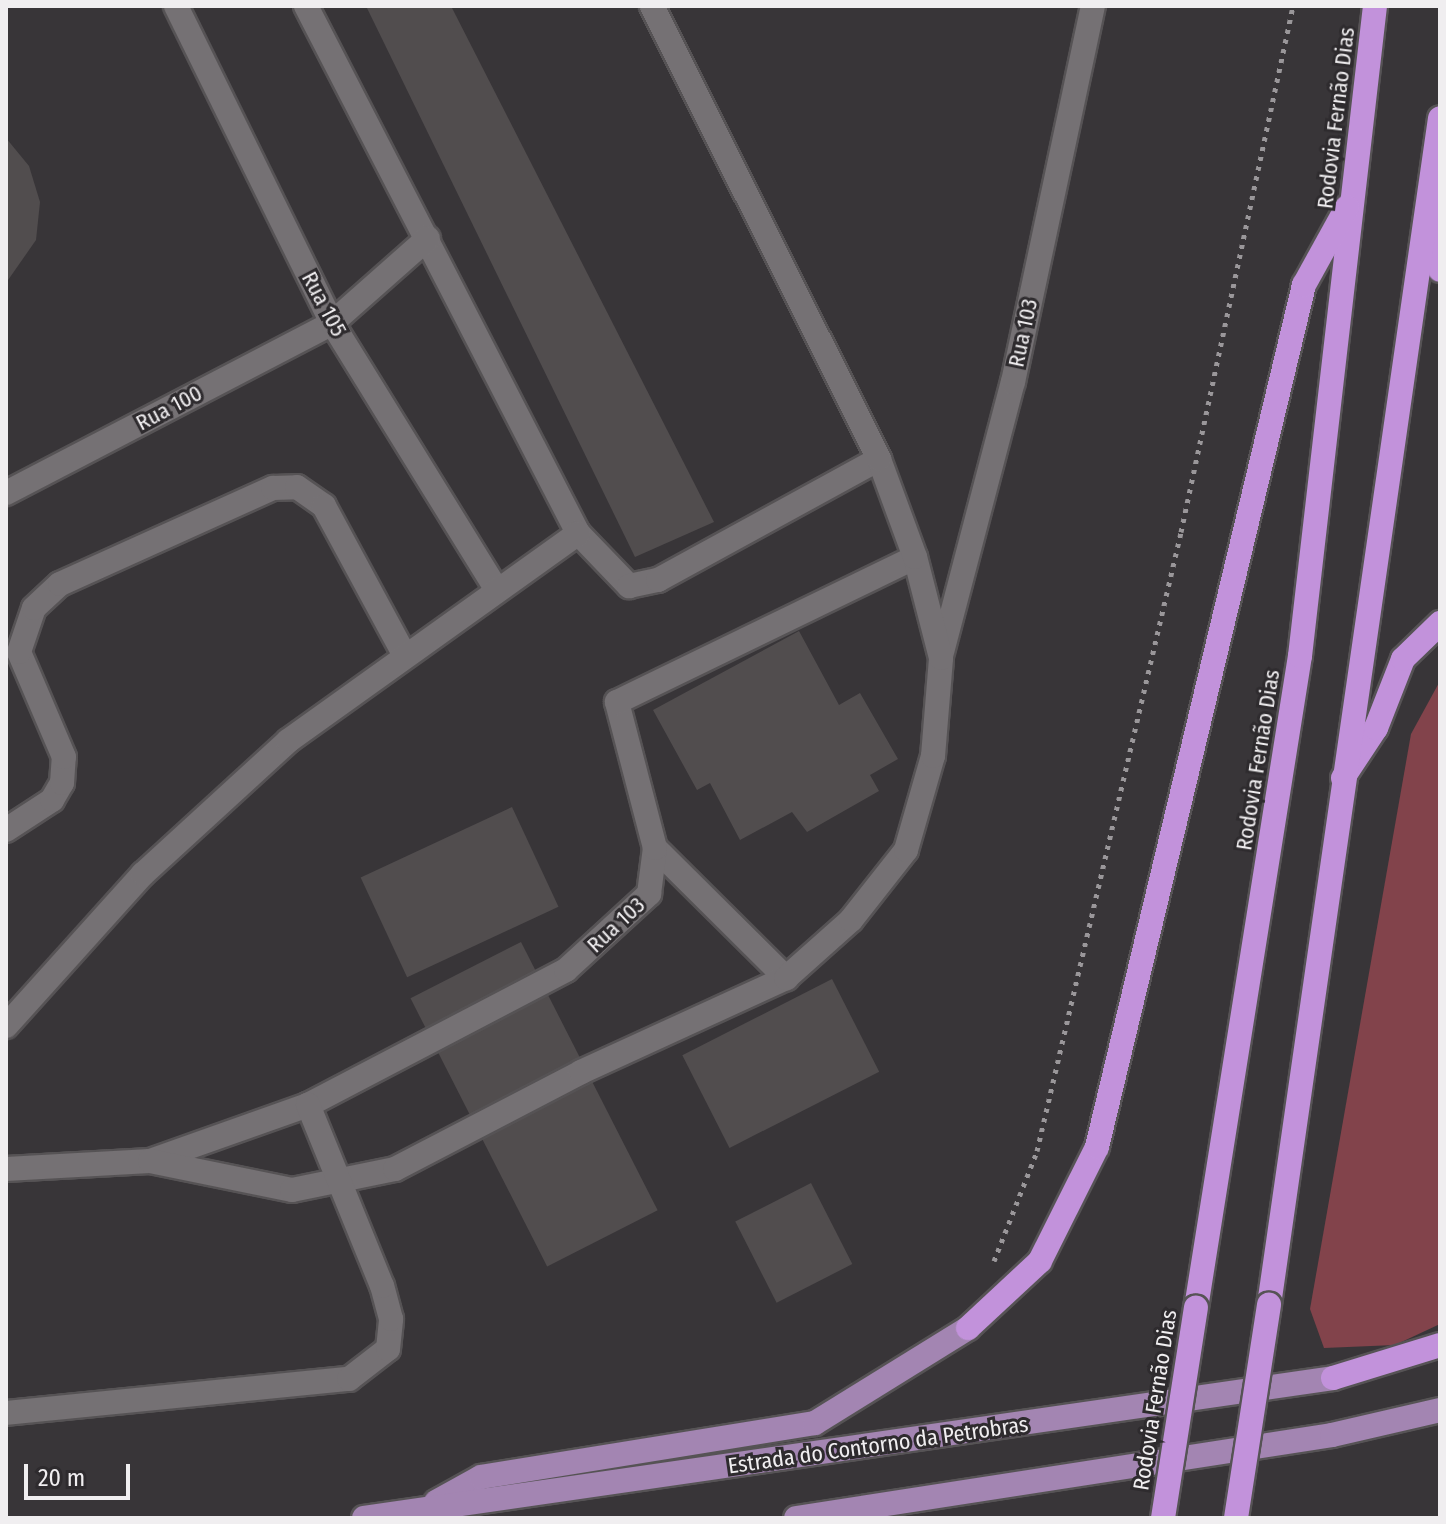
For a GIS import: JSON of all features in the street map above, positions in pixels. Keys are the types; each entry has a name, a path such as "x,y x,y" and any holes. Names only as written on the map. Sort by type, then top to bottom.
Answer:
{"highway":[{"name":"Rodovia Fernão Dias","path":"1163,1518 1300,656 1375,6"},
{"path":"1236,1518 1269,1305 1340,783 1440,118"},
{"path":"1433,169 1440,270"},
{"path":"968,1328 1040,1261 1097,1147 1304,285 1354,195"},
{"path":"1340,783 1376,728 1403,659 1440,623"},
{"path":"1333,1378 1440,1345"}],"main road":[{"path":"423,1509 481,1477 815,1423 968,1328"},
{"name":"Estrada do Contorno da Petrobras","path":"364,1518 1333,1378"},
{"path":"796,1518 1332,1435 1440,1410"}],"lane":[{"name":"Rua 105","path":"176,6 332,323 496,589"},
{"path":"306,6 578,533 629,586 658,580 879,459"},
{"name":"Rua 103","path":"652,6 879,459 915,557 941,658"},
{"name":"Rua 103","path":"6,1169 150,1161 292,1190 395,1169 581,1072 786,978 851,920 906,850 933,756 941,658 1013,382 1093,6"},
{"name":"Rua 100","path":"6,493 332,323 428,238"},
{"path":"6,830 52,800 62,783 64,757 19,652 34,608 60,584 273,488 297,487 324,506 405,656"},
{"path":"6,1026 143,874 288,741 578,533"},
{"name":"Rua 103","path":"150,1161 308,1105 566,970 649,894 655,848 617,702 915,557"},
{"path":"655,848 786,978"},
{"path":"6,1413 349,1379 388,1349 391,1319 341,1180 308,1105"}],"path":[{"path":"991,1269 1037,1151 1181,532 1293,6"}],"shaded area":[{"path":"1440,681 1440,1324 1395,1345 1324,1348 1310,1309 1411,734"}],"building":[{"path":"366,6 451,6 714,522 635,557"},
{"path":"6,138 29,166 40,202 36,240 6,283"},
{"path":"799,631 839,705 860,693 898,759 870,775 879,791 807,832 792,812 740,840 710,783 697,790 653,710"},
{"path":"512,807 558,907 407,977 361,878"},
{"path":"521,942 658,1210 547,1266 411,998"},
{"path":"832,979 879,1072 730,1148 682,1055"},
{"path":"811,1183 852,1264 777,1303 735,1222"}]}
